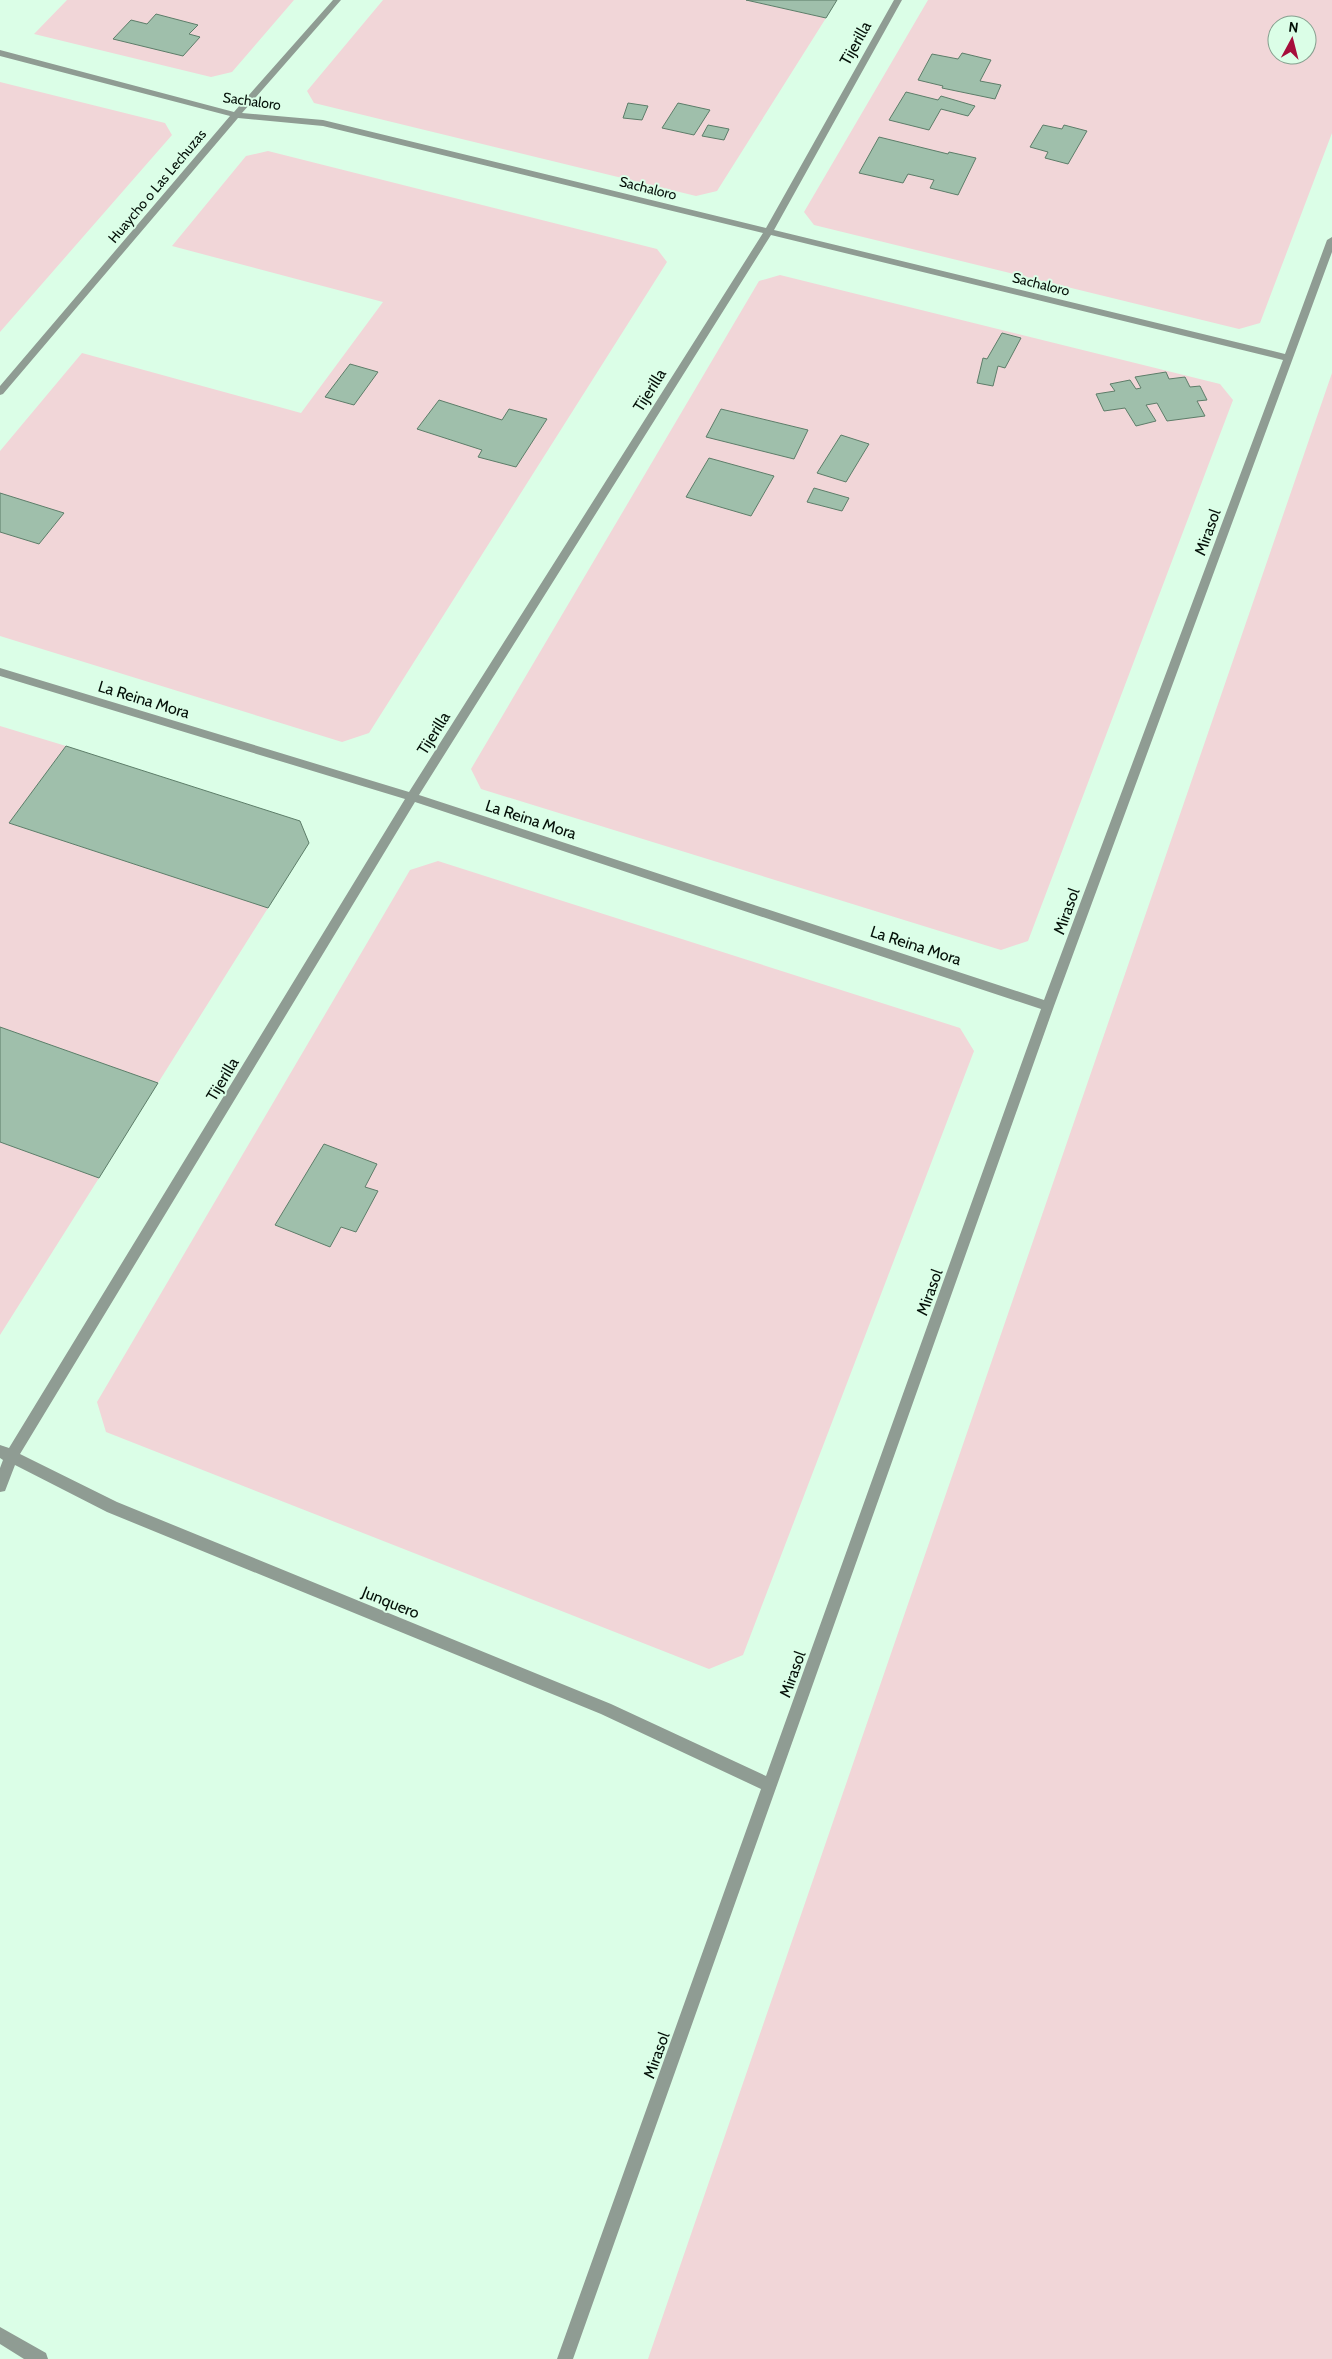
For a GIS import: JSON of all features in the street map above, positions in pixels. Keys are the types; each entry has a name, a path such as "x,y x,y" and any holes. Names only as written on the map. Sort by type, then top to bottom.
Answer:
{"street":[{"name":"Huaycho o Las Lechuzas","path":"0,392 236,115 337,0"},
{"name":"Tijerilla","path":"0,1486 6,1453 412,797 768,232 898,0"},
{"name":"Sachaloro","path":"0,53 236,115 323,123 1288,358"},
{"name":"Mirasol","path":"565,2359 1048,1006 1332,240"},
{"name":"La Reina Mora","path":"0,672 412,797 1048,1006"},
{"name":"Junquero","path":"6,1453 112,1507 606,1709 770,1785"},
{"path":"0,2335 40,2359"}],"shaded area":[{"path":"67,0 294,0 232,72 211,77 34,34"},
{"path":"383,0 746,0 826,18 717,191 696,196 314,103 307,91"},
{"path":"928,0 1332,0 1332,133 1260,323 1239,329 814,225 804,212"},
{"path":"0,82 165,123 172,135 0,332"},
{"path":"268,151 657,249 667,262 369,733 342,742 0,636 0,451 82,353 301,413 383,302 172,246 246,156"},
{"path":"780,275 1220,384 1233,400 1028,941 1001,950 481,789 471,769 759,281"},
{"path":"1332,373 1332,2359 648,2359"},
{"path":"0,726 66,746 10,823 268,908 158,1083 0,1027"},
{"path":"438,861 960,1028 974,1051 743,1655 709,1669 106,1432 97,1402 410,870"},
{"path":"0,1142 99,1178 0,1335"}],"building":[{"path":"746,0 837,0 826,18"},
{"path":"156,14 198,25 189,34 200,37 183,56 113,39 131,20 147,24"},
{"path":"962,53 991,60 980,81 1001,85 995,99 942,88 943,86 918,80 932,54 958,59"},
{"path":"906,92 938,100 941,96 975,106 968,116 941,109 929,130 889,120"},
{"path":"628,103 648,106 642,120 623,118"},
{"path":"678,103 710,110 694,135 662,128"},
{"path":"708,125 729,129 724,140 702,136"},
{"path":"1043,125 1062,129 1064,125 1087,131 1068,164 1045,158 1048,152 1030,147"},
{"path":"879,137 948,154 949,152 976,158 958,195 930,188 934,180 908,174 903,183 859,173"},
{"path":"1002,333 1021,338 1005,368 998,366 993,386 977,383 983,358 987,359"},
{"path":"350,364 378,372 354,405 325,397"},
{"path":"1166,372 1169,379 1185,377 1190,387 1200,386 1207,400 1197,401 1205,416 1167,421 1157,403 1146,405 1156,421 1136,426 1125,408 1104,411 1096,394 1115,391 1110,384 1130,380 1136,389 1141,388 1135,377"},
{"path":"439,400 502,420 509,409 547,419 516,467 478,457 482,450 417,429"},
{"path":"721,409 808,430 794,459 706,437"},
{"path":"841,435 869,444 846,482 817,473"},
{"path":"709,458 774,476 751,516 686,497"},
{"path":"814,488 849,498 842,511 807,502"},
{"path":"0,493 64,513 39,544 0,532"},
{"path":"66,746 300,821 309,843 268,908 9,823"},
{"path":"0,1027 158,1083 99,1178 0,1142"},
{"path":"324,1144 377,1164 365,1187 378,1191 356,1232 341,1227 330,1247 275,1225"}]}
